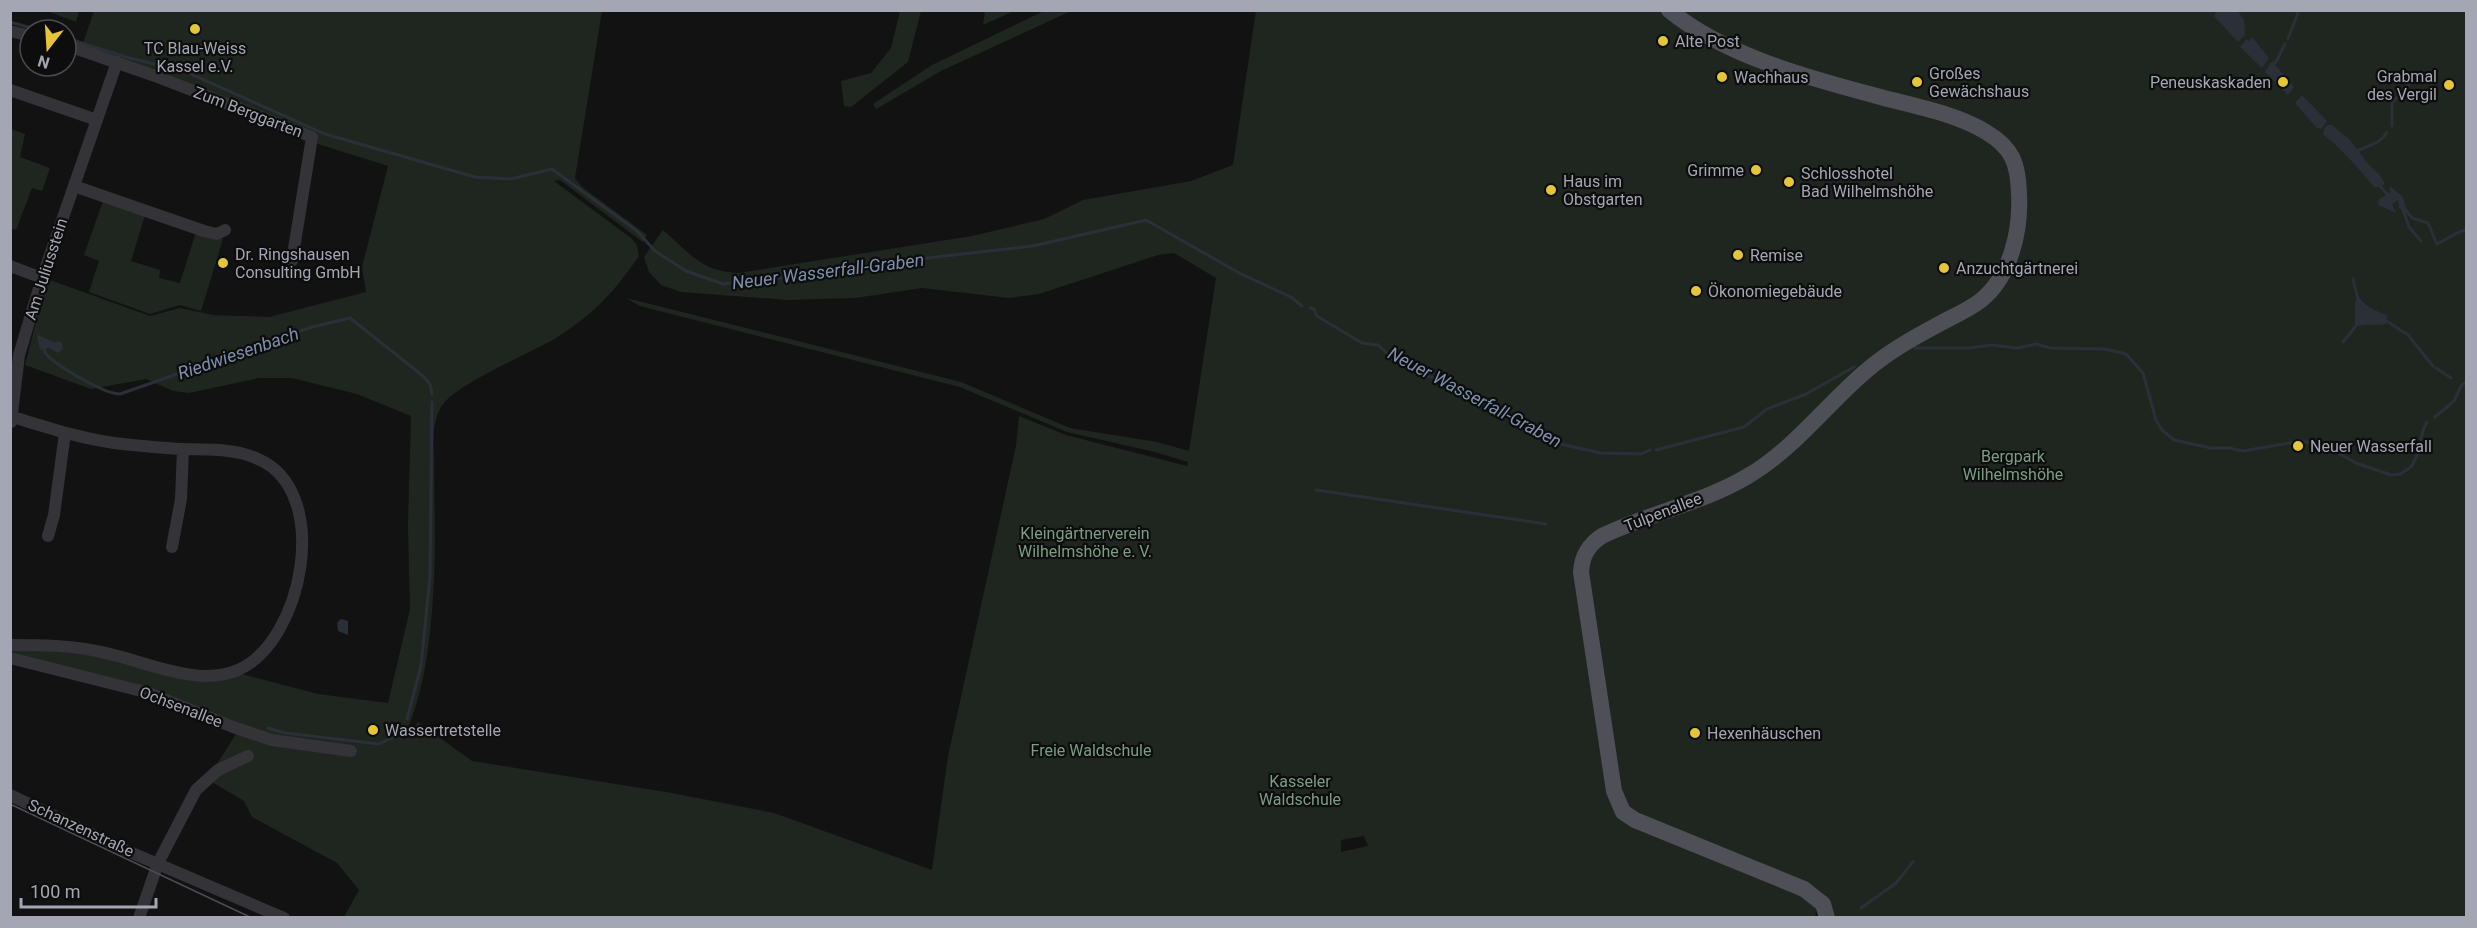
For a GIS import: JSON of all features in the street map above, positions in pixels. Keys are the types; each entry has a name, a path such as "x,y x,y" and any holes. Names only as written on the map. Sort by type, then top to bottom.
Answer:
{"main road":[{"name":"Tulpenallee","path":"1669,10 1712,37 1762,61 1976,126 1989,133 2012,154 2016,163 2019,209 2014,246 2004,269 1988,294 1974,305 1907,341 1880,360 1779,454 1749,475 1720,490 1602,536 1588,548 1582,563 1581,572 1614,791 1623,812 1649,827 1804,889 1823,904 1827,918"}],"street":[{"name":"Zum Berggarten","path":"78,49 312,137 292,261"},
{"name":"Am Juliusstein","path":"12,420 19,355 42,278 117,62"},
{"path":"10,90 97,120"},
{"path":"74,186 204,231 217,234 225,230"},
{"path":"10,266 42,278"},
{"path":"10,645 55,645 101,652 203,677 238,670 254,661 263,651 285,617 295,591 301,563 301,520 296,499 285,478 270,465 257,458 213,450 121,444 12,420"},
{"path":"48,536 54,515 65,433"},
{"path":"172,547 180,503 183,449"},
{"name":"Ochsenallee","path":"10,658 149,693 232,727 272,740 351,751"},
{"path":"139,918 158,863 196,790 218,770 248,756"},
{"name":"Schanzenstraße","path":"10,795 284,918"}],"green space":[{"path":"985,10 1014,11 983,25"},
{"path":"1046,10 1071,11 941,71 876,109 873,104 932,65"},
{"path":"47,11 79,11 77,18 65,18"},
{"name":"Bergpark Wilhelmshöhe","path":"94,11 602,11 575,178 582,187 647,235 643,242 560,180 554,181 631,238 637,245 639,256 612,291 584,318 547,343 460,389 447,399 440,409 435,423 434,438 435,563 429,638 422,684 403,741 418,722 472,761 672,793 774,813 932,870 948,756 1016,446 1019,416 1066,435 1187,466 1188,462 1067,432 960,387 640,306 626,298 961,382 1070,428 1157,442 1189,451 1216,278 1174,253 1158,255 1039,294 1009,298 922,288 855,298 787,300 681,292 661,285 649,272 644,257 663,230 705,265 725,272 738,273 972,236 1044,219 1083,200 1191,181 1233,165 1256,11 2466,11 2466,917 1838,918 1814,902 1817,907 1815,917 344,917 359,890 337,863 252,817 244,801 207,779 240,728 151,691 11,656 11,648 55,648 180,674 238,673 318,694 388,703 410,609 408,526 411,416 357,394 292,378 259,378 189,393 173,391 146,379 91,389 25,365 47,279 150,316 180,308 213,315 269,317 366,292 362,267 388,166 315,143 318,134 82,46","holes":["1364,836 1368,846 1341,852 1341,840"]},
{"path":"900,11 921,11 908,62 851,107 844,106 841,81 871,73 891,48"},
{"path":"11,129 25,134 20,157 50,168 42,191 32,188 16,230 11,228"},
{"path":"103,201 145,215 131,261 160,270 159,278 180,283 196,232 223,239 201,311 180,305 150,314 89,292 99,261 84,255"}],"shaded area":[{"path":"2217,11 2238,11 2244,20 2245,35 2238,42 2214,16"},
{"path":"2252,37 2269,58 2262,68 2240,47"},
{"path":"2272,61 2294,87 2288,95 2265,72"},
{"path":"2302,95 2327,121 2321,129 2317,128 2295,103"},
{"path":"2329,125 2350,140 2385,184 2375,188 2344,153 2323,134 2325,127"},
{"path":"2391,187 2403,197 2406,208 2403,210 2399,208 2398,200 2392,204 2396,213 2378,205 2379,199 2385,196 2386,192 2391,193 2389,188"},
{"path":"2357,295 2370,307 2387,315 2386,324 2355,327"},
{"path":"38,335 62,343 63,349 58,353 49,348 40,349"},
{"path":"341,619 348,621 348,635 338,631 337,623"}],"waterway":[{"path":"2288,39 2299,10"},
{"name":"Neuer Wasserfall-Graben","path":"10,22 18,24"},
{"name":"Neuer Wasserfall-Graben","path":"78,42 129,58 184,71 325,134 475,177 511,179 552,169 637,231 655,251 686,271 723,284 1033,246 1146,220 1241,274 1291,297 1302,306"},
{"path":"2271,65 2276,62 2285,44"},
{"path":"2392,126 2392,103 2419,74 2425,75"},
{"path":"2357,151 2378,142 2387,132"},
{"path":"2379,185 2388,195"},
{"path":"2402,207 2409,227 2421,241"},
{"path":"2404,208 2412,218 2428,223 2437,244 2466,230"},
{"path":"2353,279 2358,299"},
{"name":"Neuer Wasserfall-Graben","path":"1310,308 1314,309 1317,316 1362,343 1378,345 1390,356 1402,359 1426,376 1440,379 1556,443 1601,453 1641,454 1650,450"},
{"name":"Riedwiesenbach","path":"43,346 46,354 70,372 92,385 120,394 312,327 350,318 423,376 430,384 432,394"},
{"path":"2385,320 2408,335 2433,366"},
{"path":"2343,342 2355,327"},
{"path":"1915,348 1969,348 1992,345 2017,348 2036,344 2050,348 2105,349 2126,354 2143,373 2156,420 2162,430 2174,440 2211,448 2243,451 2301,441 2324,445 2356,463 2391,475 2400,474 2411,467 2418,454 2427,422"},
{"name":"Neuer Wasserfall-Graben","path":"1656,450 1744,427 1767,409 1806,394 1854,367"},
{"path":"2436,368 2451,378"},
{"path":"2435,417 2454,401 2461,386 2466,382"},
{"name":"Riedwiesenbach","path":"407,719 421,666 430,576 432,402"},
{"path":"1316,490 1546,524"},
{"name":"Riedwiesenbach","path":"268,728 285,733 379,744 400,734"},
{"path":"1861,908 1896,883 1913,862"}],"tram line":[{"path":"10,804 252,918"}],"place":[{"name":"TC Blau-Weiss Kassel e.V.","path":"195,29"},
{"name":"Alte Post","path":"1663,41"},
{"name":"Wachhaus","path":"1722,77"},
{"name":"Großes Gewächshaus","path":"1917,82"},
{"name":"Peneuskaskaden","path":"2283,82"},
{"name":"Grabmal des Vergil","path":"2449,85"},
{"name":"Grimme","path":"1756,170"},
{"name":"Schlosshotel Bad Wilhelmshöhe","path":"1789,182"},
{"name":"Haus im Obstgarten","path":"1551,190"},
{"name":"Remise","path":"1738,255"},
{"name":"Dr. Ringshausen Consulting GmbH","path":"223,263"},
{"name":"Anzuchtgärtnerei","path":"1944,268"},
{"name":"Ökonomiegebäude","path":"1696,291"},
{"name":"Neuer Wasserfall","path":"2298,446"},
{"name":"Wassertretstelle","path":"373,730"},
{"name":"Hexenhäuschen","path":"1695,733"}],"park label":[{"name":"Kleingärtnerverein Wilhelmshöhe e. V.","path":"1085,542"},
{"name":"Freie Waldschule","path":"1091,750"},
{"name":"Kasseler Waldschule","path":"1300,790"}]}
